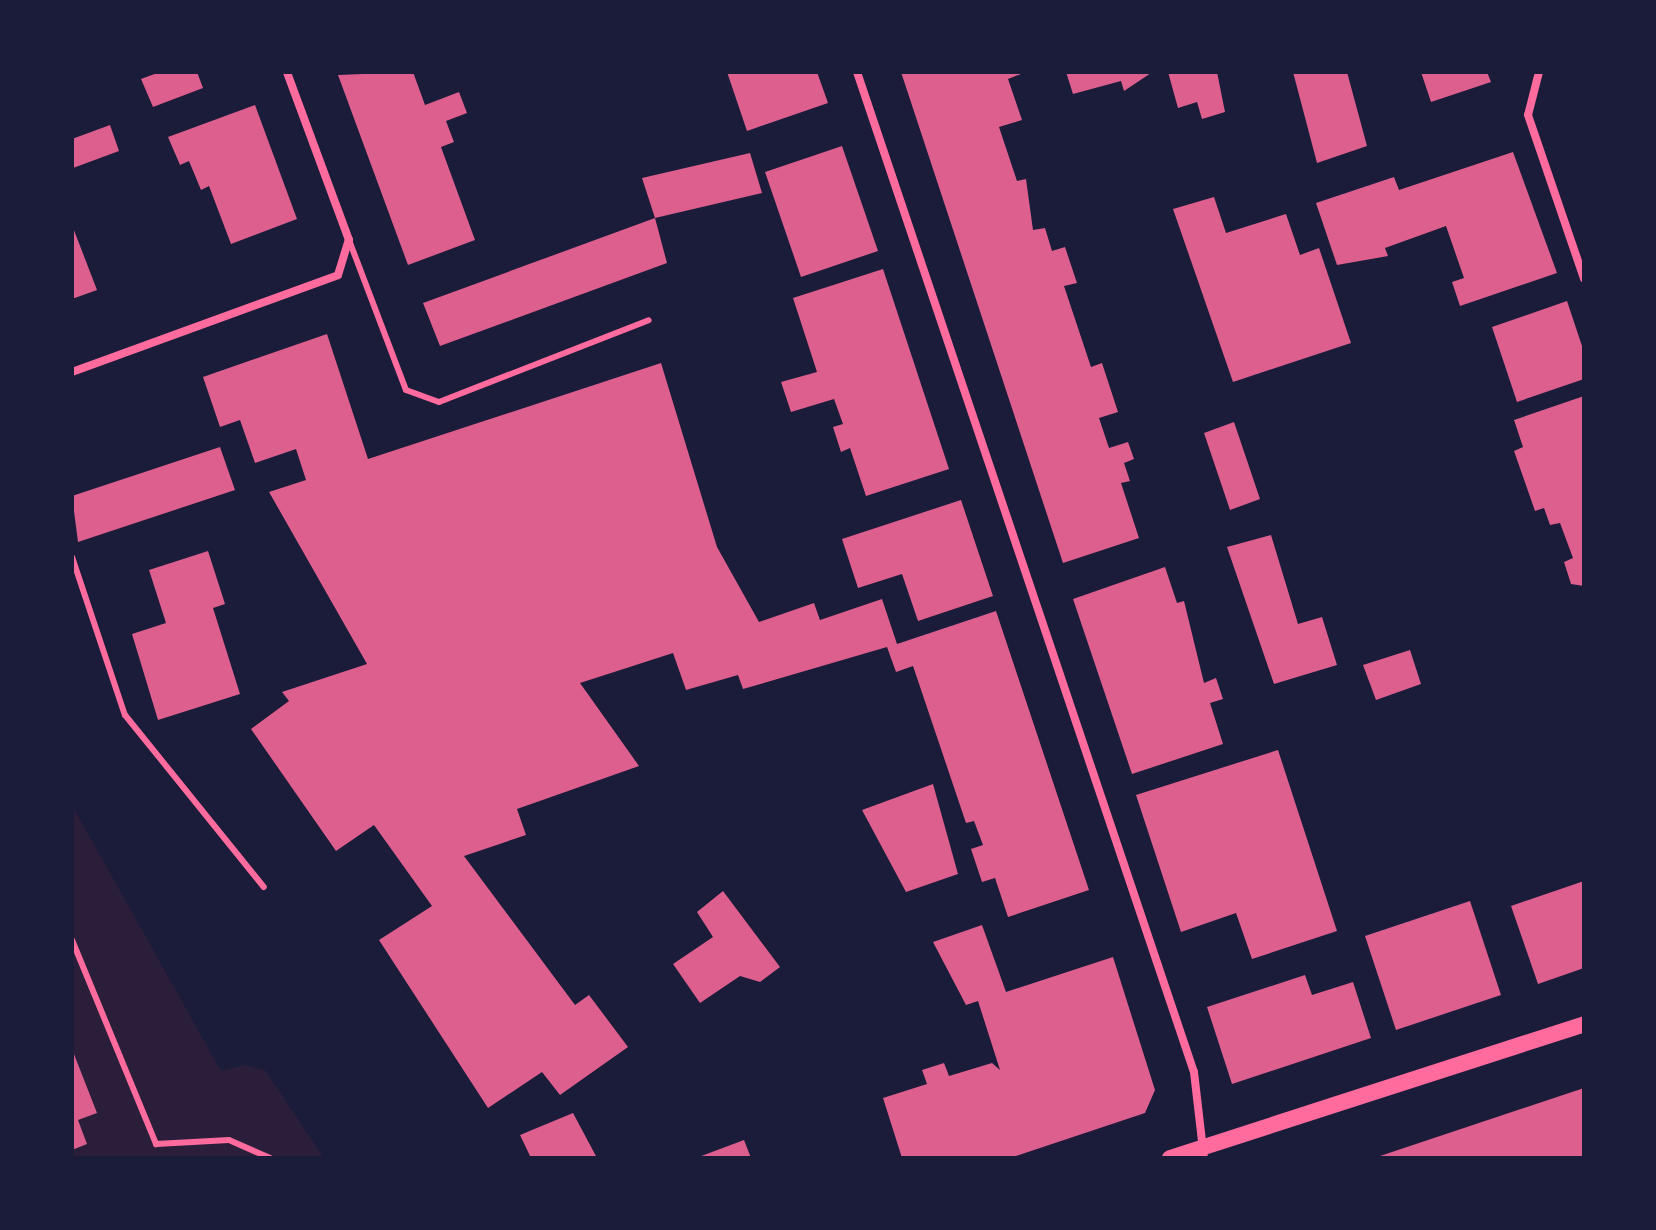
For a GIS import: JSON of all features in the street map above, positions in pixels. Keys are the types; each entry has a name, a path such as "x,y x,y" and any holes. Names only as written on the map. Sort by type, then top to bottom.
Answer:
{"main road":[{"path":"1170,1158 1204,1152 1584,1024"}],"street":[{"path":"72,372 338,275 349,240 287,72"},
{"path":"857,72 1194,1072 1204,1152"},
{"path":"1539,72 1528,115 1584,279"}],"lane":[{"path":"349,240 406,390 439,402 649,320"},
{"path":"72,557 125,715 264,887"},
{"path":"72,940 156,1144 229,1140 270,1158"}],"shaded area":[{"path":"72,805 221,1071 244,1065 265,1070 324,1158 72,1158"}],"building":[{"path":"160,72 197,72 203,88 153,107 141,79"},
{"path":"413,72 425,105 459,92 467,113 446,121 454,142 441,147 475,240 408,265 338,75"},
{"path":"727,72 817,72 828,103 747,131"},
{"path":"901,72 1026,72 1008,79 1022,120 999,127 1017,181 1026,179 1033,230 1045,228 1052,251 1065,247 1077,283 1064,286 1091,367 1102,363 1118,412 1099,418 1109,448 1128,442 1134,459 1124,463 1130,481 1121,483 1139,538 1063,563"},
{"path":"1066,72 1151,73 1124,91 1121,81 1073,94"},
{"path":"1168,72 1217,72 1225,112 1202,119 1197,102 1178,108"},
{"path":"1293,72 1347,72 1367,146 1317,163"},
{"path":"1421,72 1487,72 1491,82 1431,102"},
{"path":"255,105 297,219 231,244 209,186 201,190 189,161 180,165 168,137"},
{"path":"110,125 119,151 73,168 72,139"},
{"path":"842,146 878,251 801,277 765,172"},
{"path":"1513,152 1557,273 1460,306 1452,282 1464,278 1446,226 1385,248 1388,256 1337,265 1316,203 1394,177 1399,190"},
{"path":"750,153 762,193 655,218 642,178"},
{"path":"1214,197 1226,233 1286,214 1300,255 1319,248 1351,343 1233,382 1173,209"},
{"path":"655,218 667,263 440,346 423,303"},
{"path":"72,225 97,290 72,299"},
{"path":"883,269 949,469 866,496 850,448 841,452 833,427 843,424 834,399 791,412 781,382 817,372 793,298"},
{"path":"1567,301 1584,352 1584,379 1517,402 1492,327"},
{"path":"327,334 368,459 661,363 717,547 759,622 814,603 820,620 882,599 897,644 996,611 1089,890 1008,917 995,878 982,882 971,849 983,845 974,821 966,823 913,666 896,672 887,647 743,689 738,675 686,690 673,653 580,683 639,766 517,809 526,835 464,856 575,1005 589,995 628,1047 560,1095 542,1072 488,1108 379,940 432,906 374,825 336,851 251,729 289,701 282,692 367,664 269,492 306,480 296,449 255,463 240,420 220,427 203,377"},
{"path":"1584,396 1584,586 1571,584 1564,562 1573,558 1560,523 1550,525 1544,508 1535,511 1514,451 1523,447 1514,420"},
{"path":"1234,422 1260,499 1230,510 1204,433"},
{"path":"220,447 235,490 78,542 72,496"},
{"path":"961,500 993,596 918,621 902,574 858,588 842,539"},
{"path":"1271,535 1298,624 1322,617 1337,665 1274,684 1227,547"},
{"path":"208,551 225,604 213,608 240,694 158,720 132,634 166,623 149,570"},
{"path":"1165,567 1177,603 1184,601 1204,683 1216,678 1223,699 1210,703 1223,744 1132,774 1073,599"},
{"path":"1410,650 1421,684 1376,700 1363,665"},
{"path":"1278,750 1337,931 1252,959 1236,913 1181,932 1136,795"},
{"path":"933,784 958,874 906,892 862,810"},
{"path":"1584,881 1584,968 1538,984 1511,906"},
{"path":"723,891 780,967 760,982 740,976 700,1003 673,964 713,937 697,912"},
{"path":"1470,901 1501,995 1396,1030 1365,936"},
{"path":"982,925 1006,992 1113,957 1155,1090 1145,1113 1010,1158 902,1158 883,1098 927,1084 922,1070 944,1063 949,1076 992,1063 1000,1070 978,1001 966,1005 933,942"},
{"path":"1305,975 1312,995 1353,982 1371,1038 1232,1084 1207,1007"},
{"path":"72,1049 97,1113 78,1120 87,1144 72,1150"},
{"path":"1584,1088 1584,1158 1377,1158 1377,1157"},
{"path":"573,1113 597,1158 531,1158 520,1135"},
{"path":"744,1140 751,1158 696,1158"}]}
